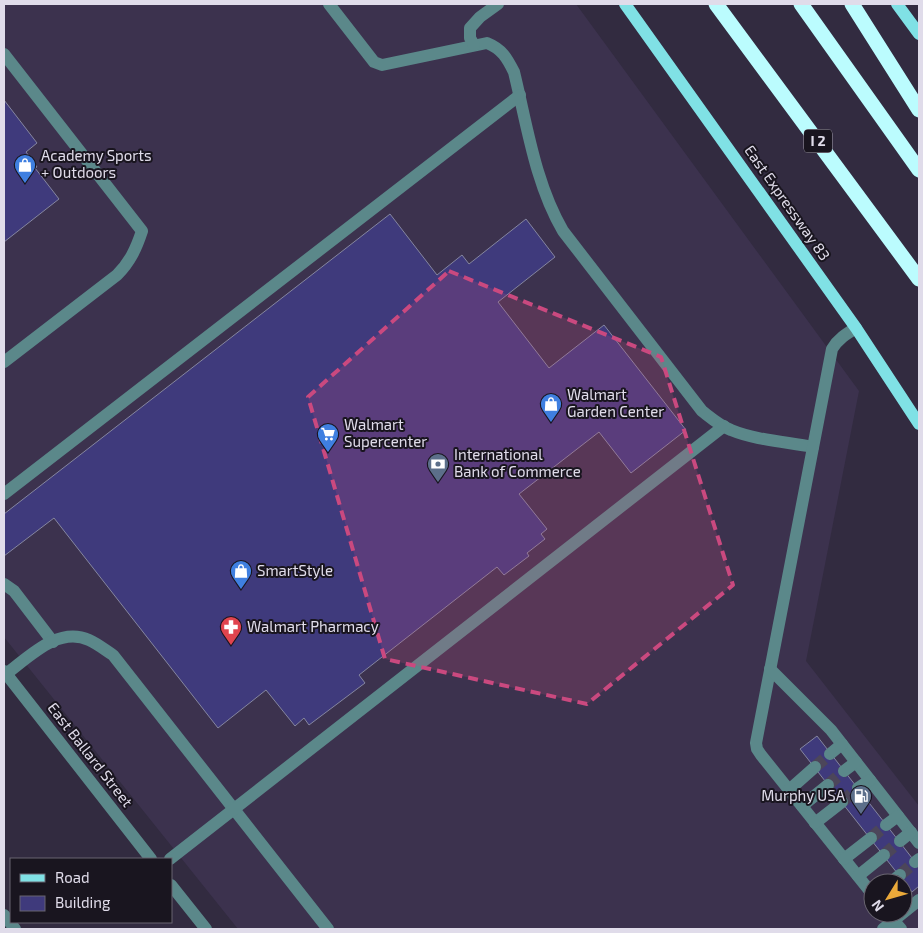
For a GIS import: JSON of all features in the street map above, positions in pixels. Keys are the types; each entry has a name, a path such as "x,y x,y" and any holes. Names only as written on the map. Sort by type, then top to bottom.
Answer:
{"highway":[{"name":"I 2","path":"716,4 919,279"},
{"path":"801,4 919,170"},
{"path":"852,4 919,110"}],"main road":[{"name":"East Expressway 83","path":"626,4 856,328 919,424"},
{"path":"897,4 919,34"}],"street":[{"path":"329,4 374,62 382,65 487,43 498,48 506,56 514,72 541,182 553,214 563,231 702,410 731,430 747,435 813,447"},
{"path":"474,45 470,38 470,28 494,5"},
{"path":"4,54 142,232 136,250 128,265 117,276 4,362"},
{"path":"4,494 520,95"},
{"path":"856,328 844,335 836,342 832,349 756,743 761,755 863,882"},
{"path":"171,858 724,426"},
{"path":"4,584 14,592 53,642"},
{"path":"5,672 48,643 68,635 89,640 113,655 328,929"},
{"path":"770,669 831,730 919,843"},
{"name":"East Ballard Street","path":"5,672 150,858"},
{"path":"830,754 842,744"},
{"path":"844,771 856,762"},
{"path":"789,790 815,767"},
{"path":"858,788 870,780"},
{"path":"802,806 828,784"},
{"path":"815,823 842,802"},
{"path":"886,825 898,816"},
{"path":"900,841 911,832"},
{"path":"844,859 870,838"},
{"path":"858,876 884,855"},
{"path":"172,886 206,929"},
{"path":"4,915 14,929"}],"highlighted area":[{"path":"449,271 661,357 733,585 587,704 385,659 308,397"}],"shaded area":[{"path":"4,4 576,4 859,391 806,661 919,806 919,929 238,929 4,637"}],"building":[{"name":"Academy Sports + Outdoors","path":"4,100 37,143 26,152 37,167 35,168 59,199 4,242"},
{"name":"Walmart Supercenter","path":"390,214 437,275 462,255 469,264 526,219 555,257 498,302 549,368 604,325 686,430 631,473 599,432 519,494 547,529 541,534 545,539 527,553 529,556 504,575 497,567 359,675 365,683 309,725 304,718 295,726 266,690 218,728 54,518 4,556 4,514"},
{"path":"817,736 919,867 919,886 913,891 913,873 897,873 800,749"}],"tunnel":[{"path":"815,767 830,754"},
{"path":"828,785 844,771"},
{"path":"842,802 858,788"},
{"path":"871,838 886,825"},
{"path":"884,855 900,841"},
{"path":"902,873 915,862"}],"place":[{"name":"Academy Sports + Outdoors","path":"25,184"},
{"name":"Walmart Garden Center","path":"551,423"},
{"name":"Walmart Supercenter","path":"328,453"},
{"name":"International Bank of Commerce","path":"438,483"},
{"name":"SmartStyle","path":"241,590"},
{"name":"Walmart Pharmacy","path":"231,646"},
{"name":"Murphy USA","path":"861,815"}]}
